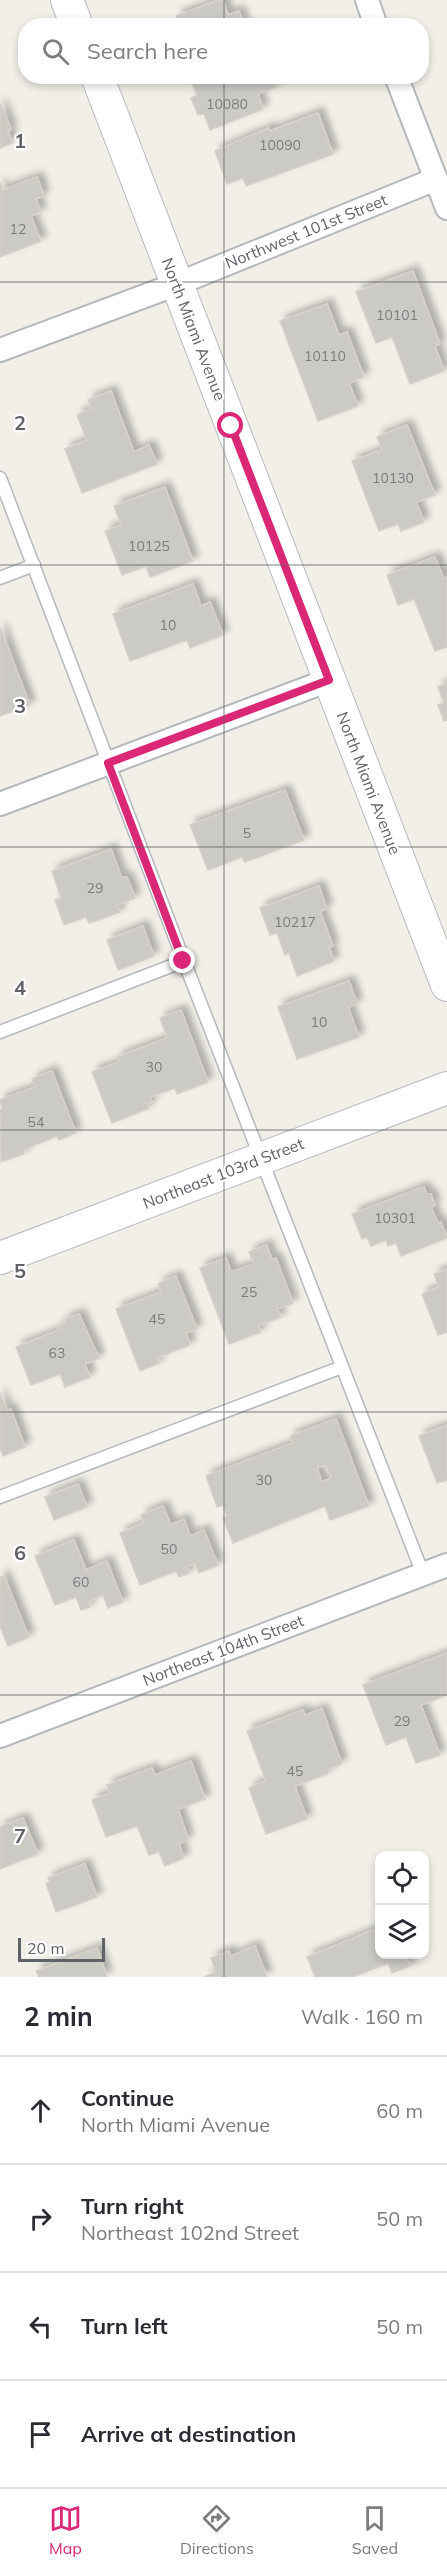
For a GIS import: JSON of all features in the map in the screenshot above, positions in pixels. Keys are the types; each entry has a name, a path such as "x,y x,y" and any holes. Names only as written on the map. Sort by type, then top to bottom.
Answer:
{"main road":[{"path":"67,0 74,18"},
{"name":"North Miami Avenue","path":"100,84 447,985"},
{"name":"Northeast 103rd Street","path":"0,1258 447,1088"}],"street":[{"path":"367,0 373,18"},
{"path":"399,84 447,208"},
{"name":"Northwest 101st Street","path":"0,350 177,284 436,179"},
{"path":"0,804 329,680"},
{"name":"Northeast 104th Street","path":"0,1736 447,1565"}],"lane":[{"path":"0,478 183,961 423,1574"},
{"path":"0,578 34,565"},
{"path":"0,1032 183,961"},
{"path":"0,1497 342,1367"}],"building":[{"path":"223,0 228,15 239,11 242,18 177,18 176,16"},
{"path":"192,84 275,84 276,87 258,94 263,109 210,130 204,114 198,115 191,98 197,95"},
{"path":"0,103 11,129 8,130 12,143 0,148"},
{"path":"318,113 333,154 246,186 243,178 227,184 215,151 269,128 270,131"},
{"path":"37,177 44,196 36,199 41,212 31,216 41,241 0,257 0,182 3,190"},
{"path":"413,271 440,344 435,346 444,371 410,384 392,337 376,343 356,292"},
{"path":"327,304 339,335 347,332 364,377 349,383 358,406 318,421 280,321"},
{"path":"111,391 134,452 149,445 157,464 82,493 65,449 87,440 77,415 91,409 88,400"},
{"path":"407,425 435,495 416,502 424,522 401,531 398,524 379,531 352,461 382,450 377,437"},
{"path":"165,487 193,561 150,577 146,566 122,575 105,531 121,525 114,506"},
{"path":"435,557 444,579 447,577 447,647 435,651 414,599 398,605 387,575"},
{"path":"193,584 201,606 210,602 223,635 190,648 187,640 130,661 113,614"},
{"path":"0,627 30,705 0,716"},
{"path":"447,683 447,720 444,721 438,705 444,703 438,687"},
{"path":"285,790 304,840 245,862 242,857 208,870 190,825"},
{"path":"111,849 122,878 127,877 135,898 117,905 120,912 89,923 86,917 64,925 55,900 61,898 52,871"},
{"path":"319,886 327,909 320,911 333,946 329,947 334,961 297,976 289,953 285,955 277,933 270,935 260,908"},
{"path":"143,926 154,956 118,970 107,940"},
{"path":"349,981 357,1004 348,1007 359,1037 297,1059 278,1007"},
{"path":"181,1010 208,1082 177,1094 175,1088 150,1097 152,1102 147,1104 149,1108 112,1123 92,1072 119,1062 117,1057 167,1038 160,1018"},
{"path":"52,1071 76,1133 59,1140 57,1136 23,1150 24,1154 1,1162 0,1110 2,1109 0,1100 35,1087 32,1079"},
{"path":"424,1187 427,1195 431,1194 435,1205 431,1207 438,1223 441,1222 447,1238 401,1256 396,1243 388,1246 386,1240 371,1246 367,1237 362,1239 352,1214"},
{"path":"267,1245 272,1260 276,1258 293,1303 277,1309 281,1317 258,1326 261,1332 229,1344 200,1268 226,1258 231,1272 254,1264 249,1252"},
{"path":"447,1269 447,1332 438,1335 422,1294 439,1287 434,1274"},
{"path":"176,1276 197,1329 186,1333 190,1345 157,1358 159,1363 140,1371 116,1309 161,1292 158,1284"},
{"path":"79,1314 99,1358 85,1364 90,1377 65,1387 60,1374 31,1385 16,1347 59,1330 58,1326 66,1322 65,1319"},
{"path":"0,1393 7,1411 11,1409 25,1447 3,1456 0,1448"},
{"path":"336,1419 369,1506 330,1520 325,1506 233,1543 223,1518 227,1516 223,1505 217,1507 206,1476 293,1443 290,1436","holes":["326,1465 331,1478 322,1482 317,1468"]},
{"path":"447,1425 447,1480 437,1483 419,1436"},
{"path":"78,1484 87,1507 54,1520 45,1497"},
{"path":"163,1506 171,1525 184,1519 190,1536 204,1530 218,1565 199,1573 195,1563 186,1567 189,1573 179,1577 176,1571 140,1585 120,1533 144,1523 141,1515"},
{"path":"74,1540 86,1570 107,1561 123,1602 108,1608 103,1595 88,1602 90,1607 81,1610 76,1597 55,1605 35,1556"},
{"path":"4,1576 29,1637 8,1646 0,1626 0,1577"},
{"path":"447,1653 447,1695 421,1705 440,1755 416,1763 406,1737 386,1745 363,1685"},
{"path":"322,1709 342,1764 328,1769 329,1773 295,1786 307,1819 266,1834 249,1788 266,1781 247,1731 303,1710 305,1715"},
{"path":"191,1761 205,1799 178,1809 188,1839 179,1844 184,1858 165,1866 159,1852 149,1855 137,1826 106,1837 92,1800 110,1793 107,1785 152,1768 155,1775"},
{"path":"23,1818 38,1854 0,1869 0,1827"},
{"path":"85,1864 97,1897 56,1912 46,1883 50,1882 48,1878"},
{"path":"375,1929 375,1959 407,1959 410,1966 392,1973 388,1963 353,1977 315,1977 307,1957"},
{"path":"255,1946 267,1977 204,1977 216,1972 211,1958 229,1951 231,1956"},
{"path":"97,1948 107,1977 39,1977 36,1971"}],"route":[{"path":"183,961 108,763 329,680 231,426"}]}
